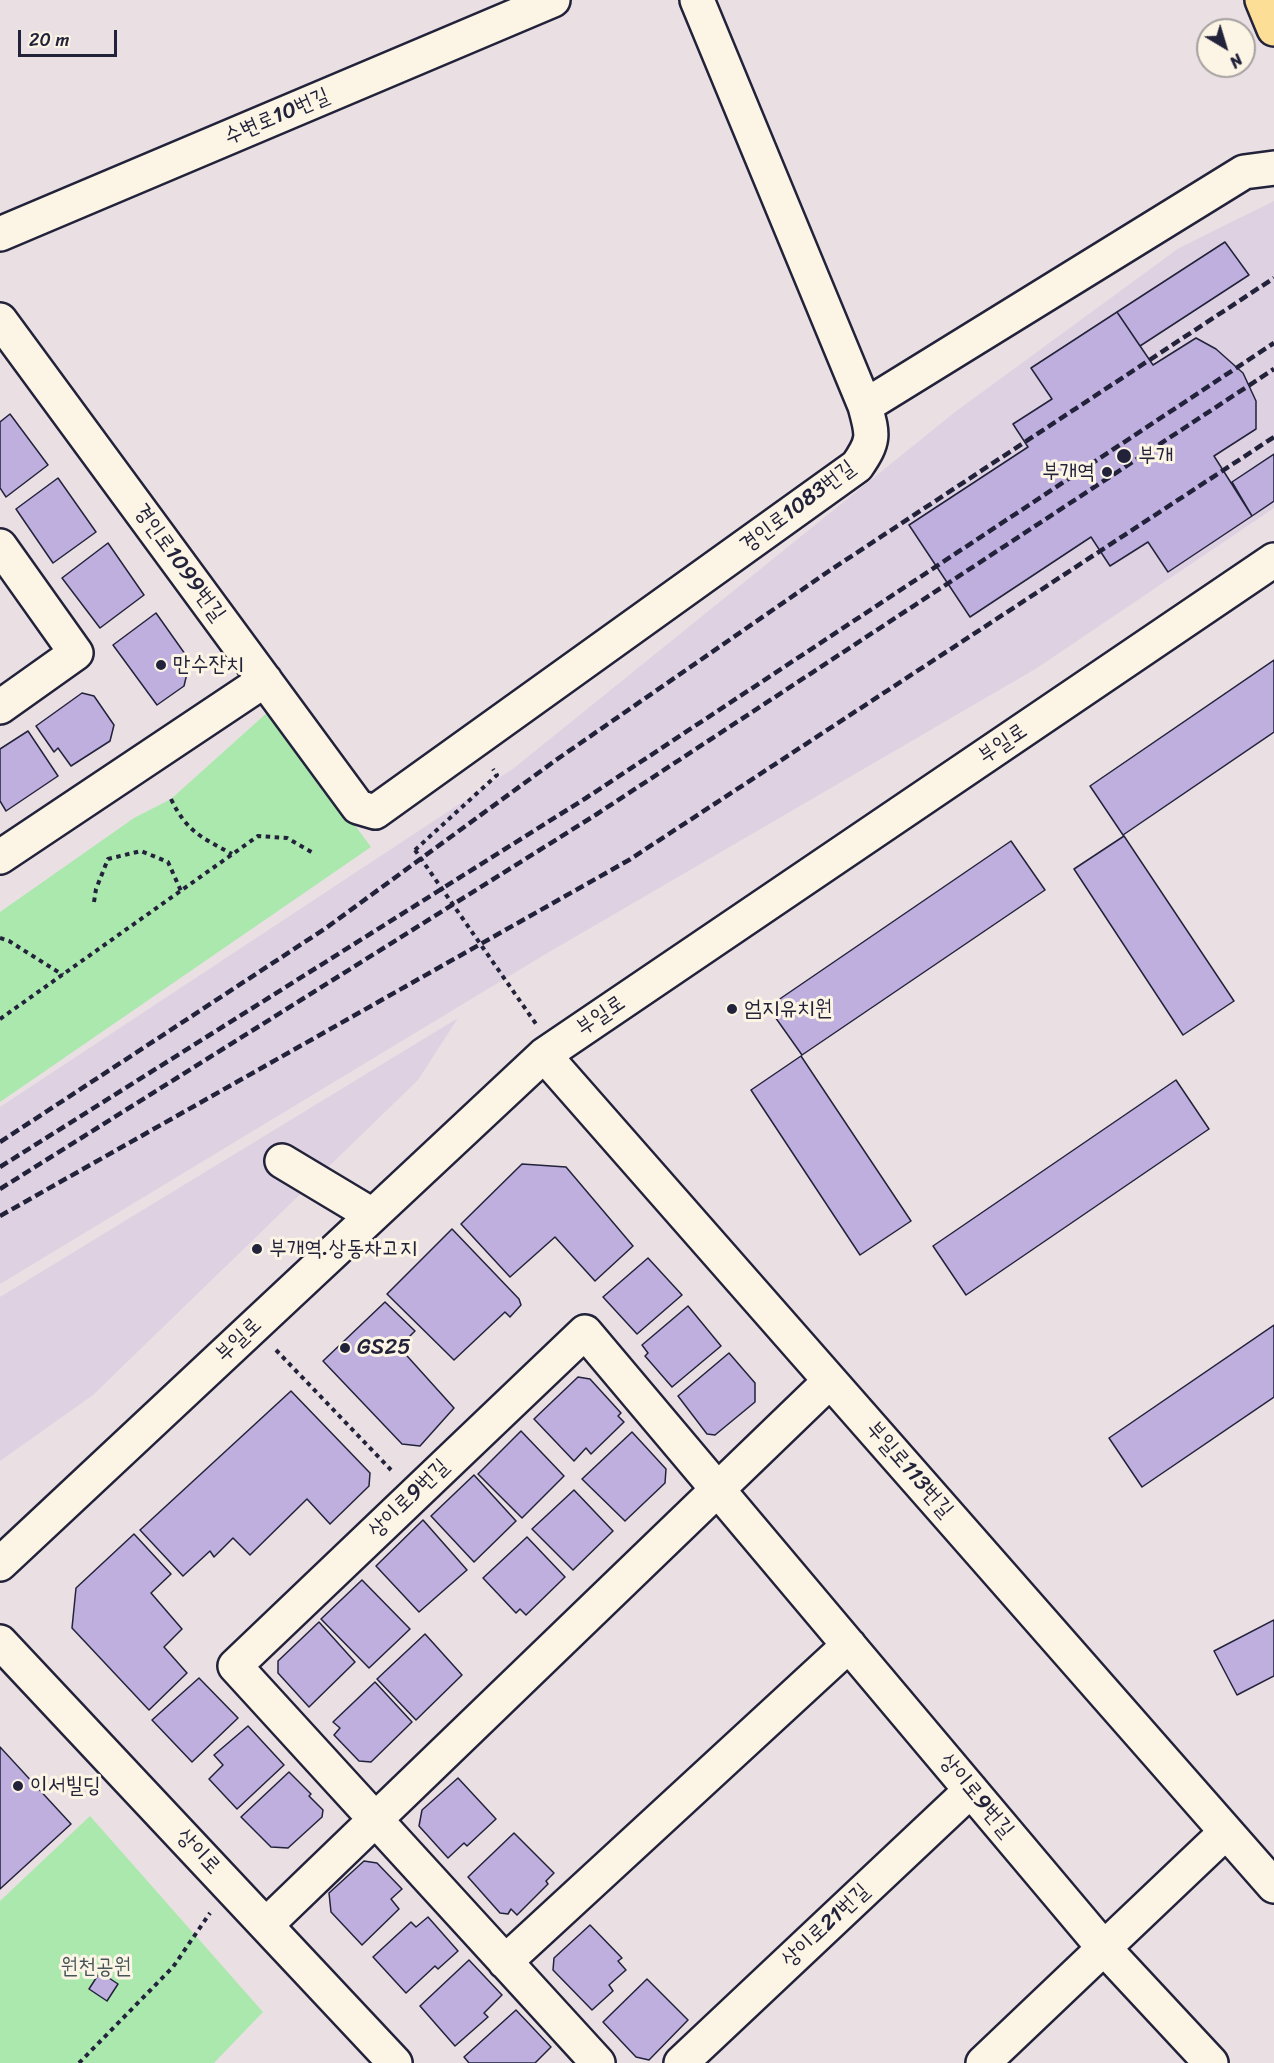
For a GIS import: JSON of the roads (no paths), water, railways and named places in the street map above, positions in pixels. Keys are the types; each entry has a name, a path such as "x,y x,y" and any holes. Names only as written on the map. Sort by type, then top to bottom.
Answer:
{"main road":[{"path":"1262,0 1274,29"}],"street":[{"name":"수변로10번길","path":"0,234 553,0"},
{"name":"경인로1083번길","path":"358,807 375,812 857,466 869,449 871,430 865,406 697,0"},
{"path":"865,406 1244,172 1274,168"},
{"name":"경인로1099번길","path":"0,320 358,807"},
{"path":"0,546 76,653 0,707"},
{"name":"부일로","path":"0,1564 544,1055 1274,560"},
{"path":"0,857 266,680"},
{"name":"부일로113번길","path":"544,1055 1274,1886"},
{"path":"282,1161 372,1215"},
{"name":"상이로9번길","path":"598,2063 235,1666 585,1332 1104,1947"},
{"path":"266,1925 830,1381"},
{"name":"상이로","path":"0,1642 395,2063"},
{"path":"505,1962 849,1645"},
{"name":"상이로21번길","path":"681,2063 971,1790"},
{"path":"983,2063 1226,1832"},
{"path":"1104,1947 1211,2063"}],"railway":[{"path":"0,1142 326,928 556,760 829,571 1274,278"},
{"path":"0,1167 586,798 1274,343"},
{"path":"0,1189 597,814 1274,369"},
{"path":"0,1216 629,860 1274,437"}],"place":[{"name":"부개","path":"1124,456"},
{"name":"부개역","path":"1107,472"},
{"name":"만수잔치","path":"161,665"},
{"name":"엄지유치원","path":"732,1009"},
{"name":"부개역.상동차고지","path":"257,1249"},
{"name":"GS25","path":"345,1348"},
{"name":"이서빌딩","path":"18,1786"}],"park label":[{"name":"원천공원","path":"96,1967"}]}
